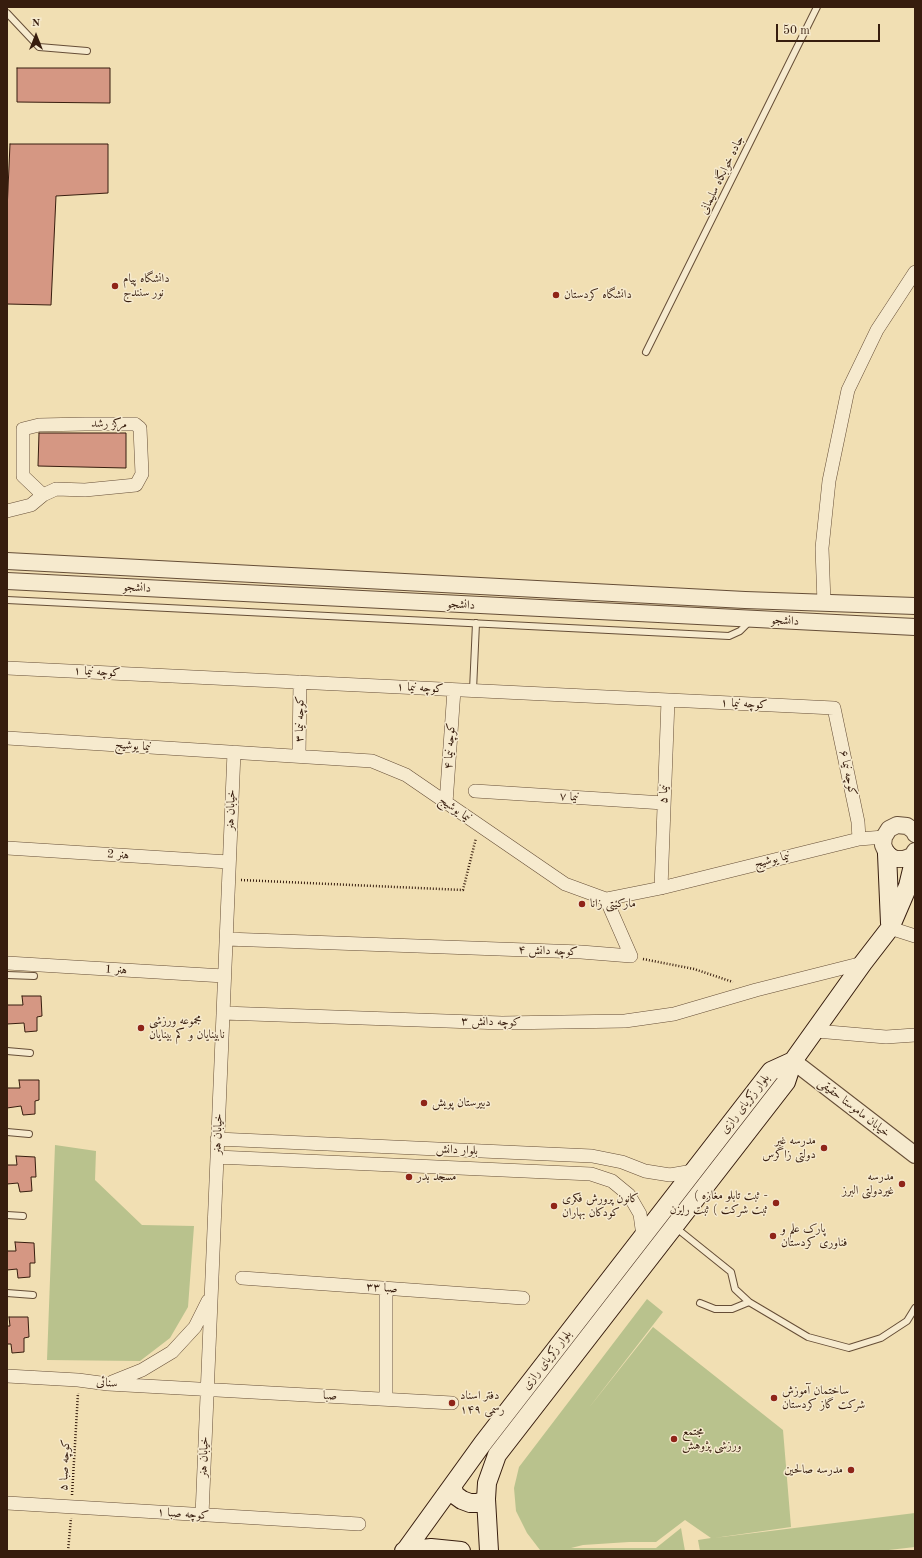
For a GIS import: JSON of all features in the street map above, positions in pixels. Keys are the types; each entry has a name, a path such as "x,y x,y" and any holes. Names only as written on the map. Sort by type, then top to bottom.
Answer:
{"main road":[{"path":"886,845 890,928"},
{"path":"793,1061 890,928 908,886 915,857"},
{"name":"بلوار زکریای رازی","path":"405,1551 483,1444 771,1071 793,1061"},
{"name":"بلوار زکریای رازی","path":"489,1551 486,1499 487,1484 497,1455 786,1082 793,1061"},
{"path":"452,1486 455,1494 462,1500 470,1503 478,1503 486,1499"},
{"path":"405,1551 431,1548 461,1551"}],"street":[{"path":"824,603 822,548 829,481 848,390 876,330 915,272"},
{"name":"مرکز رشد","path":"7,511 31,505 43,495 56,489 85,490 136,485 142,474 140,428 135,424 86,424 40,425 23,429 24,476 43,495"},
{"name":"دانشجو","path":"7,562 824,603 915,606"},
{"name":"دانشجو","path":"7,581 751,620 915,627"},
{"name":"کوچه نیما ۱","path":"7,668 834,708"},
{"name":"کوچه نیما ۳","path":"299,755 300,682"},
{"name":"کوچه نیما ۴","path":"446,803 454,690"},
{"name":"نیما ۵","path":"661,888 668,700"},
{"name":"کوچه نیما ۶","path":"834,708 858,822 859,839"},
{"name":"نیما یوشیج","path":"7,738 299,755 372,761 406,775 565,884 606,899 661,888 859,839 886,845"},
{"name":"خیابان هنر","path":"202,1515 234,752"},
{"name":"نیما ۷","path":"475,791 664,803"},
{"path":"912,828 898,825 889,829 886,845 895,859 904,860 912,856 915,851"},
{"name":"هنر 2","path":"7,848 229,862"},
{"path":"606,899 631,956"},
{"path":"890,928 915,936"},
{"name":"کوچه دانش ۴","path":"226,939 581,952 631,956"},
{"name":"هنر 1","path":"7,963 224,976"},
{"path":"756,990 863,963"},
{"name":"کوچه دانش ۳","path":"223,1013 502,1023 625,1021 674,1014 756,990"},
{"path":"816,1030 886,1036 915,1035"},
{"name":"خیابان ماموستا حقیقی","path":"793,1061 915,1155"},
{"name":"بلوار دانش","path":"217,1139 592,1156 622,1162 645,1171 670,1175 693,1171"},
{"name":"بلوار دانش","path":"217,1156 591,1174 612,1181 629,1195 640,1214 644,1236"},
{"path":"591,1174 592,1156"},
{"name":"۳۳ صبا","path":"242,1278 523,1298"},
{"path":"386,1288 386,1399"},
{"path":"108,1384 142,1370 172,1352 195,1327 211,1295"},
{"name":"سنائی","path":"7,1376 78,1380 108,1384 207,1388"},
{"name":"صبا","path":"207,1388 452,1403"},
{"name":"کوچه صبا ۱","path":"7,1503 359,1524"}],"lane":[{"name":"جاده خوابگاه سلیمانی","path":"646,352 817,7"},
{"path":"7,13 39,47 87,51"},
{"path":"7,600 728,636 740,631 751,620"},
{"path":"473,690 476,623"},
{"path":"7,975 34,976"},
{"path":"7,1051 30,1053"},
{"path":"7,1132 29,1134"},
{"path":"7,1215 23,1216"},
{"path":"674,1226 731,1272 735,1289 748,1302 808,1337 849,1348 881,1338 907,1321 915,1308"},
{"path":"7,1293 33,1295"},
{"path":"700,1303 715,1309 732,1309 748,1302"}],"path":[{"path":"228,880 463,890 479,825"},
{"path":"631,956 694,969 756,990"},
{"name":"کوچه صبا ۵","path":"68,1551 72,1506 78,1380"}],"green space":[{"path":"55,1145 96,1151 95,1180 142,1225 194,1226 188,1307 170,1338 140,1361 47,1360"},
{"name":"مجتمع ورزشی پژوهش","path":"647,1299 663,1312 588,1409 653,1327 783,1430 791,1527 714,1538 915,1513 915,1547 880,1551 700,1551 698,1540 711,1538 685,1520 656,1542 583,1545 571,1548 656,1548 681,1528 685,1551 540,1550 527,1533 516,1511 514,1488 519,1467"}],"building":[{"path":"17,68 110,68 110,103 17,102"},
{"path":"10,144 108,144 108,193 56,196 51,305 7,304 7,211"},
{"path":"39,433 126,433 126,468 38,466"},
{"path":"22,996 41,996 42,1016 37,1017 37,1031 25,1032 24,1023 7,1024 7,1005 23,1005"},
{"path":"19,1080 39,1080 39,1100 35,1101 35,1114 23,1115 21,1106 7,1108 7,1088 20,1088"},
{"path":"16,1156 35,1157 36,1177 31,1177 32,1191 20,1192 18,1183 7,1184 7,1165 17,1165"},
{"path":"15,1242 34,1243 35,1263 30,1263 30,1277 18,1278 17,1269 7,1270 7,1251 16,1251"},
{"path":"9,1317 28,1317 29,1337 24,1338 24,1352 12,1353 11,1344 7,1344 7,1326 10,1326"}],"place":[{"name":"دانشگاه پیام نور سنندج","path":"115,286"},
{"name":"دانشگاه کردستان","path":"556,295"},
{"name":"مارکێتی زانا","path":"582,904"},
{"name":"مجموعه ورزشی نابینایان و کم بینایان","path":"141,1028"},
{"name":"دبیرستان پویش","path":"424,1103"},
{"name":"مدرسه غیر دولتی زاگرس","path":"824,1148"},
{"name":"مسجد بدر","path":"409,1177"},
{"name":"مدرسه غیردولتی البرز","path":"902,1184"},
{"name":"( ثبت تابلو مغازه - ثبت شرکت ) ثبت رایزن","path":"776,1203"},
{"name":"کانون پرورش فکری کودکان بهاران","path":"554,1206"},
{"name":"پارک علم و فناوری کردستان","path":"773,1236"},
{"name":"ساختمان آموزش شرکت گاز کردستان","path":"774,1398"},
{"name":"دفتر اسناد رسمی ۱۴۹","path":"452,1403"},
{"name":"مجتمع ورزشی پژوهش","path":"674,1439"},
{"name":"مدرسه صالحین","path":"851,1470"}]}
